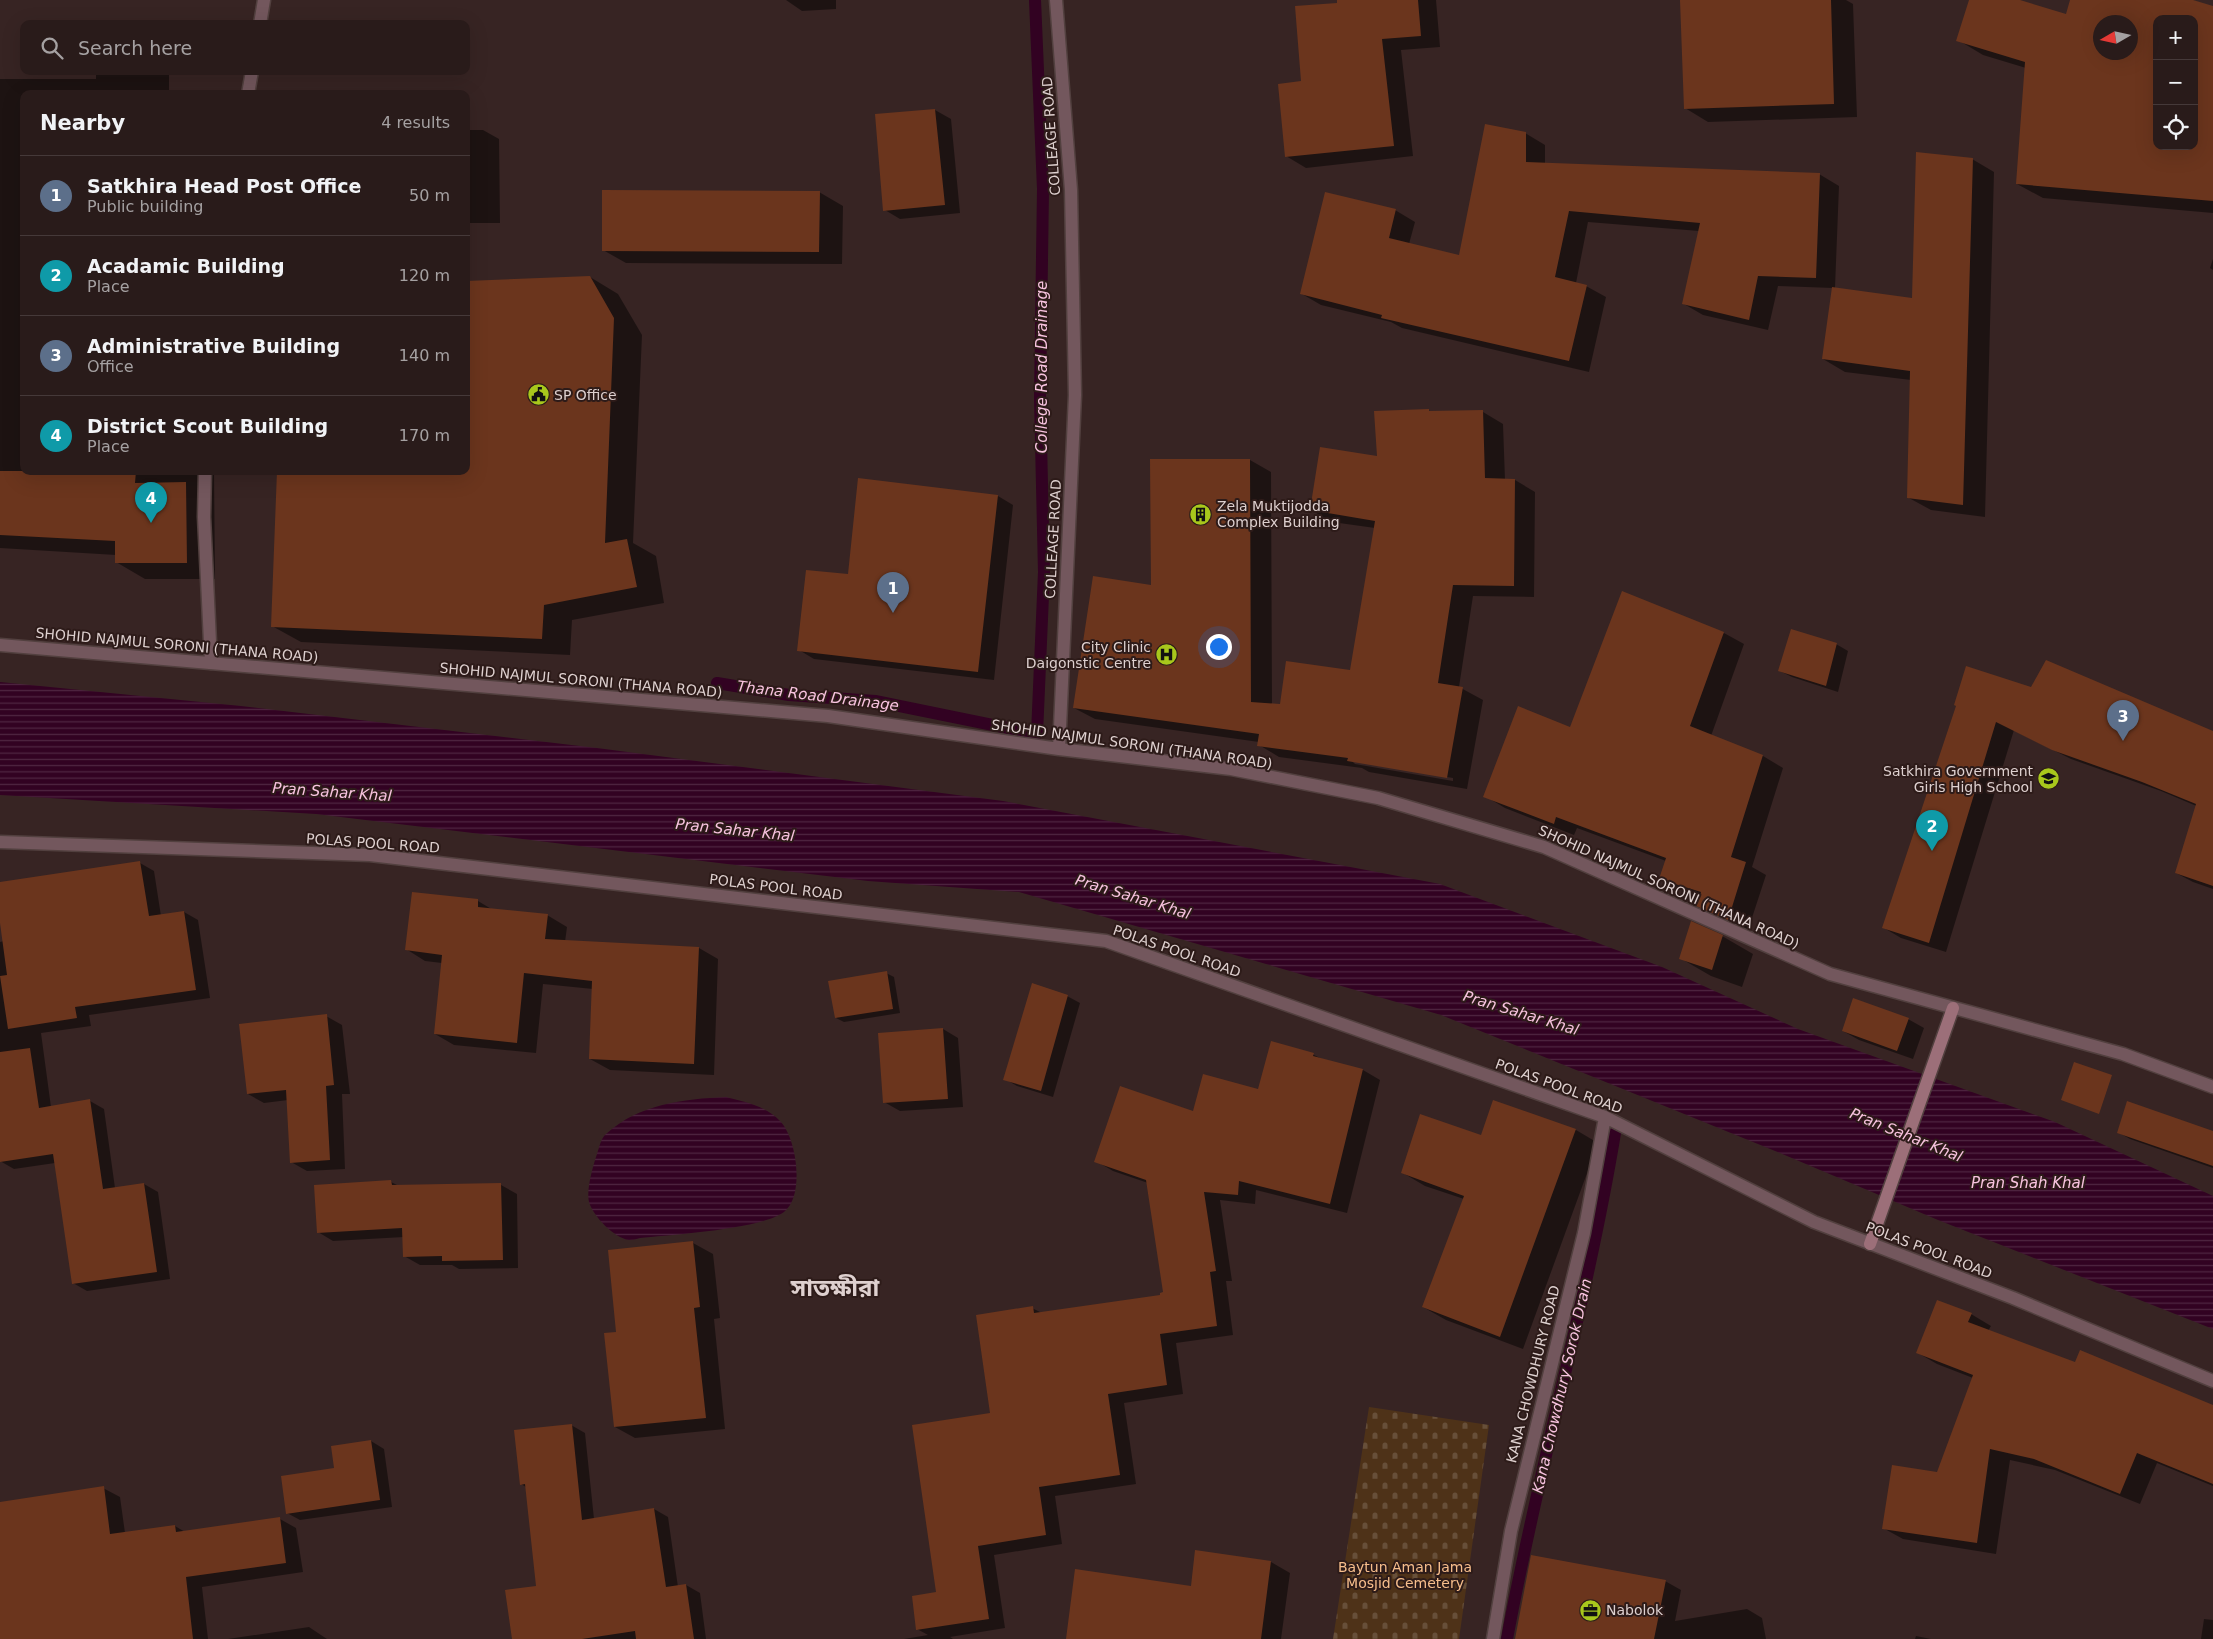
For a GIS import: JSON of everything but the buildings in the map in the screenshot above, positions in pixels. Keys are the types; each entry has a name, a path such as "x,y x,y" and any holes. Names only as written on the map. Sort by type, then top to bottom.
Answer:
{"main road":[{"path":"1870,1244 1953,1008"}],"street":[{"path":"261,20 264,0"},
{"name":"COLLEAGE ROAD","path":"1056,0 1071,190 1075,395 1059,749"},
{"path":"249,90 251,75"},
{"path":"205,475 204,518 211,663"},
{"name":"SHOHID NAJMUL SORONI (THANA ROAD)","path":"0,644 828,716 1059,749 1231,769 1387,801 1544,847 1830,974 2123,1054 2213,1087"},
{"name":"POLAS POOL ROAD","path":"0,842 370,854 1106,941 1605,1117 1814,1222 2013,1298 2213,1381"},
{"name":"KANA CHOWDHURY ROAD","path":"1493,1639 1510,1531 1584,1233 1605,1117"}],"green space":[{"name":"Baytun Aman Jama Mosjid Cemetery","path":"1369,1407 1489,1425 1459,1639 1333,1639"}],"water":[{"name":"Pran Shah Khal","path":"0,682 241,706 597,748 1003,801 1440,884 1662,967 1798,1029 2055,1122 2213,1196 2213,1329 1938,1220 1780,1153 1441,1015 1019,892 868,881 316,814 0,795"},
{"path":"726,1097 755,1105 774,1116 786,1129 794,1153 796,1181 795,1193 791,1204 784,1212 773,1218 737,1227 630,1240 617,1235 605,1226 591,1208 588,1197 592,1171 600,1143 604,1136 633,1116 662,1105 694,1099"}],"waterway":[{"name":"College Road Drainage","path":"717,683 789,695 875,701 1037,734 1044,572 1040,398 1043,189 1035,0"},
{"name":"Kana Chowdhury Sorok Drain","path":"1507,1639 1519,1575 1591,1260 1615,1133"}],"place":[{"name":"SP Office","path":"538,395"},
{"name":"Zela Muktijodda Complex Building","path":"1201,514"},
{"name":"District Scout Building","path":"151,523"},
{"name":"Satkhira Head Post Office","path":"893,613"},
{"name":"City Clinic Daigonstic Centre","path":"1167,655"},
{"name":"Administrative Building","path":"2123,741"},
{"name":"Satkhira Government Girls High School","path":"2049,779"},
{"name":"Acadamic Building","path":"1932,851"},
{"name":"Nabolok","path":"1590,1610"}],"district":[{"name":"সাতক্ষীরা","path":"835,1288"}],"water label":[{"name":"Thana Road Drainage","path":"818,696"},
{"name":"Pran Sahar Khal","path":"332,792"},
{"name":"Pran Sahar Khal","path":"735,830"},
{"name":"Pran Sahar Khal","path":"1133,897"},
{"name":"Pran Sahar Khal","path":"1521,1013"},
{"name":"Pran Sahar Khal","path":"1906,1135"}]}
